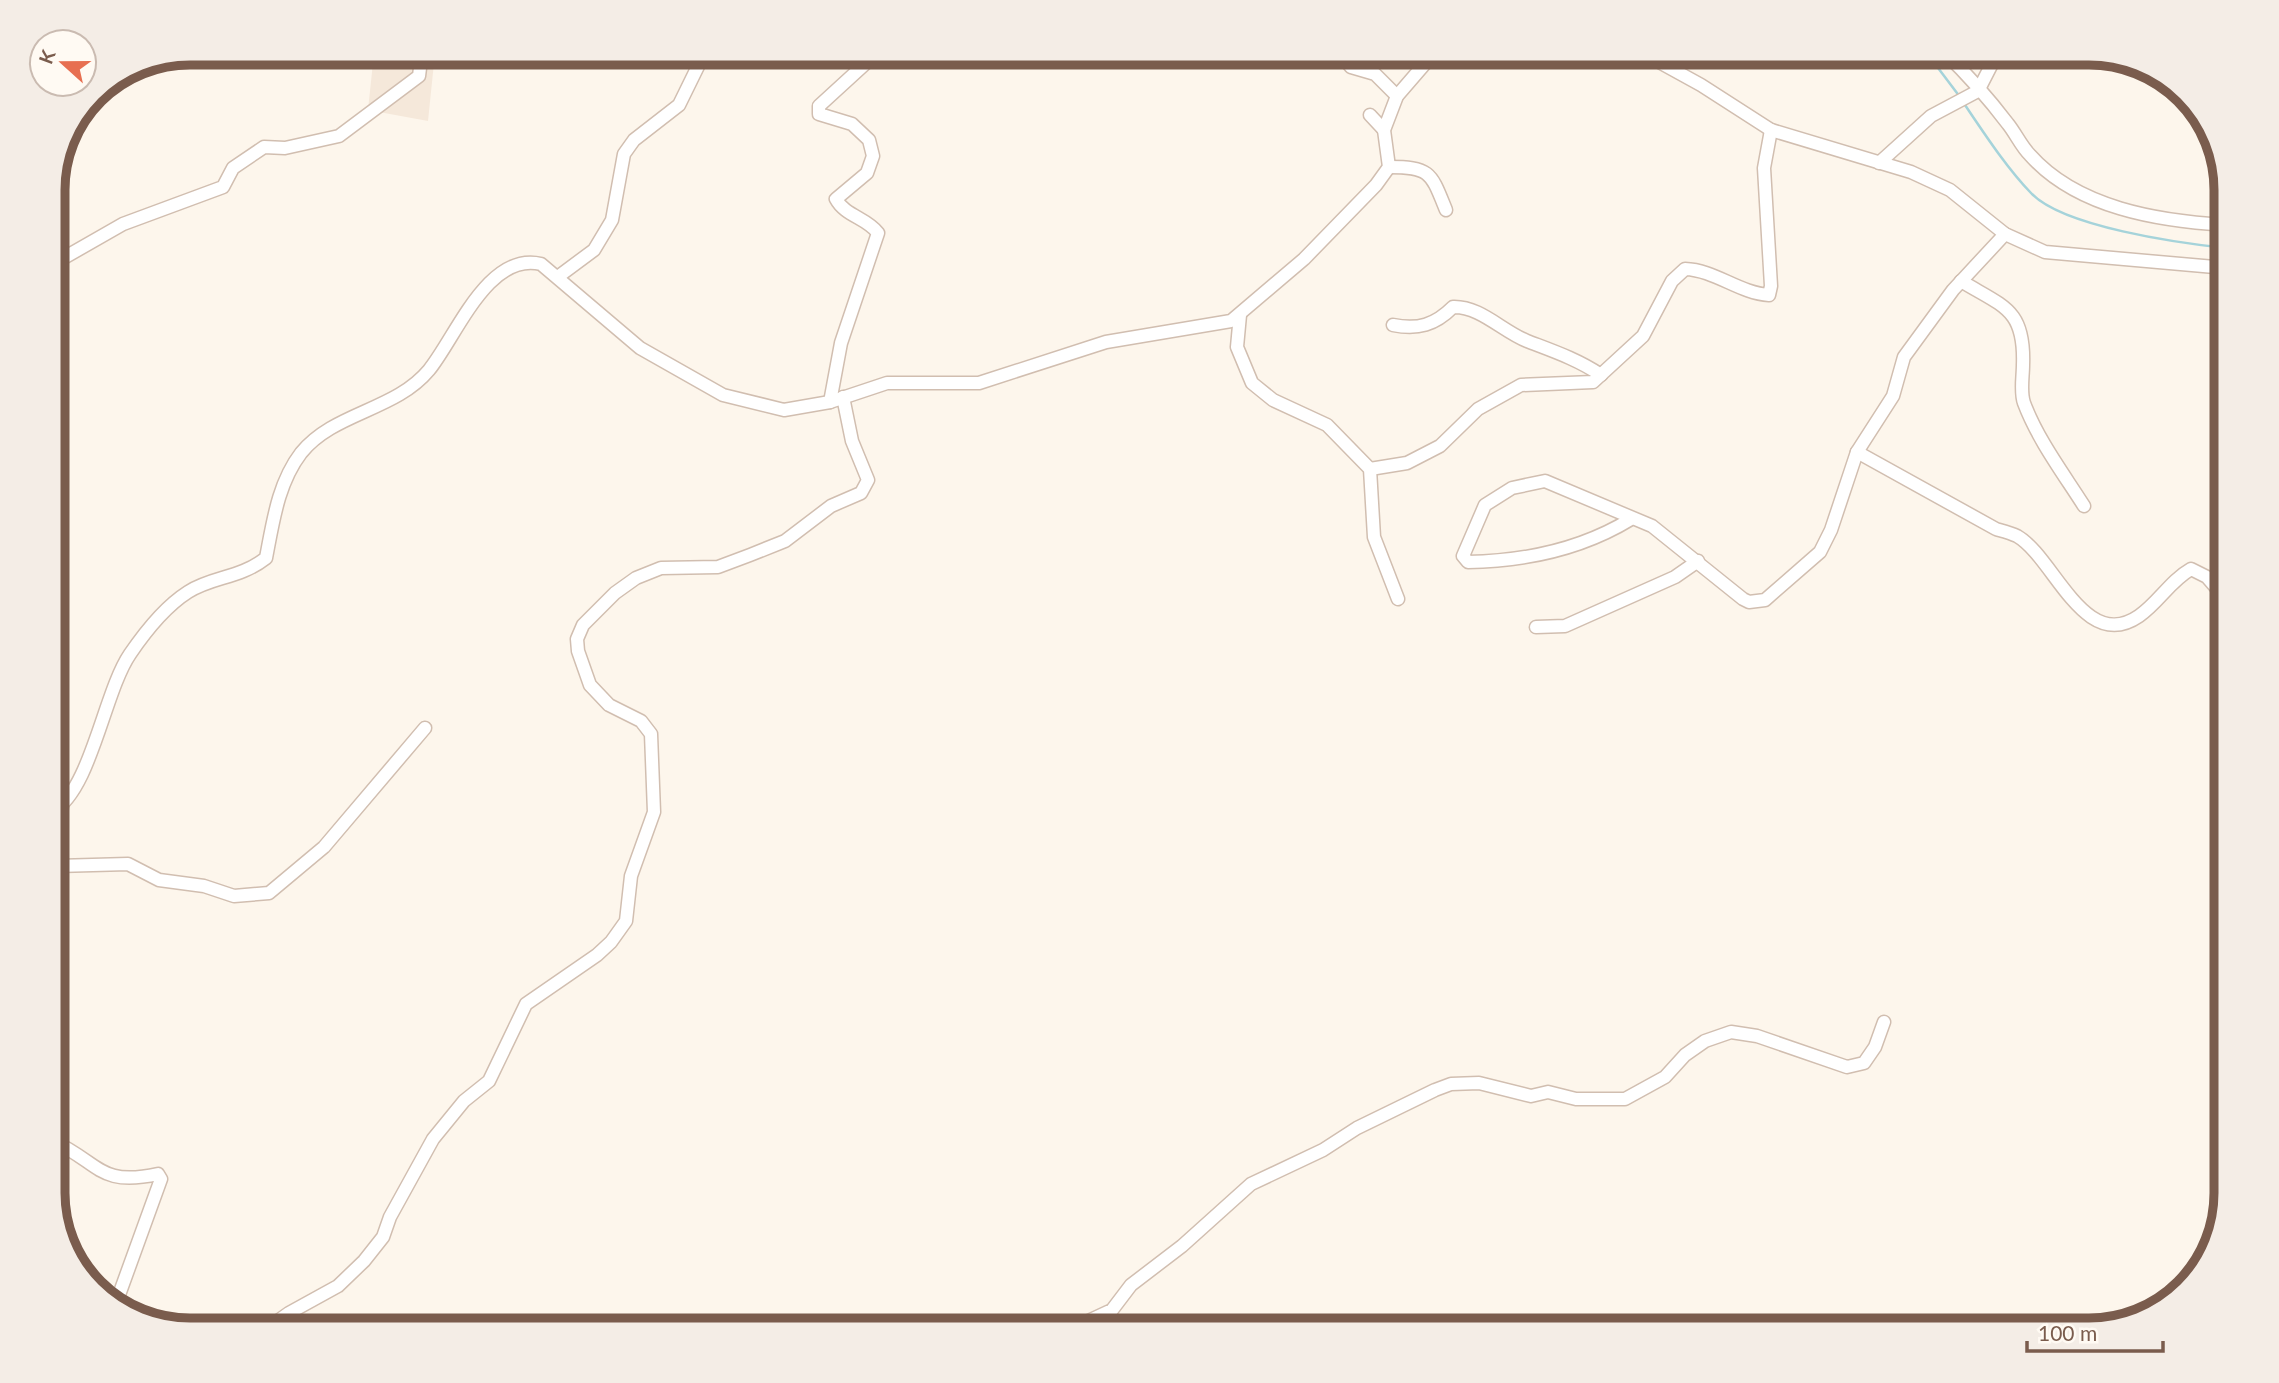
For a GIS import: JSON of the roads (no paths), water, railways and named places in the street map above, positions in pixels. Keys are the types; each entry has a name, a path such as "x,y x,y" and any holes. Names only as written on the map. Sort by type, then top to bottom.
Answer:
{"street":[{"path":"65,257 123,224 223,187 233,168 264,147 285,148 339,136 419,76 420,65"},
{"path":"559,276 594,250 612,220 624,154 634,141 679,105 699,65"},
{"path":"830,402 841,343 878,233 872,225 841,208 836,199 867,173 873,156 869,140 852,124 819,114 819,106 864,65"},
{"path":"1349,65 1375,74 1397,96"},
{"path":"65,796 88,761 110,695 128,657 146,632 188,592 240,575 267,558 274,511 287,476 302,452 326,431 410,391 445,347 474,301 500,273 528,261 541,264 559,276 640,348 723,395 785,410 830,402 887,383 979,383 1097,344 1165,330 1210,327 1240,315 1304,259 1376,186 1390,167 1384,130 1397,96 1424,65"},
{"path":"1665,65 1771,130 1911,172 1950,190 2005,234 2045,252 2214,267"},
{"path":"1956,65 1989,100 2027,153 2054,179 2116,208 2167,219 2214,224"},
{"path":"1879,163 1931,116 1979,91 1992,65"},
{"path":"1370,115 1384,130"},
{"path":"1370,469 1407,463 1440,446 1478,409 1521,385 1593,382 1643,336 1672,281 1685,269 1697,270 1755,294 1769,295 1772,286 1764,168 1771,130"},
{"path":"1390,167 1423,169 1433,177 1446,209"},
{"path":"1631,519 1599,536 1519,560 1468,562 1463,556 1485,505 1512,488 1545,481 1652,526 1743,599 1749,602 1766,600 1820,552 1831,530 1857,452 1893,396 1904,357 1917,335 1961,281 2005,234"},
{"path":"1961,281 2007,309 2018,322 2024,338 2022,399 2036,432 2084,506"},
{"path":"1393,325 1421,327 1441,319 1453,307 1466,306 1527,341 1545,345 1601,375"},
{"path":"1240,315 1237,347 1252,383 1273,400 1327,425 1370,469 1374,537 1398,599"},
{"path":"282,1318 338,1286 364,1261 383,1237 390,1217 433,1139 464,1101 489,1081 526,1004 597,955 611,942 626,921 634,863 650,828 654,812 651,734 641,721 609,705 590,685 578,651 578,639 583,625 615,593 636,578 661,568 718,567 750,555 785,541 831,506 861,492 868,480 852,440 843,397"},
{"path":"1857,452 1970,515 2018,537 2073,599 2098,621 2113,626 2138,616 2175,578 2191,569 2207,577 2214,585"},
{"path":"1536,628 1565,626 1675,577 1698,561"},
{"path":"65,866 128,864 159,880 204,886 234,896 269,893 324,846 425,728"},
{"path":"1096,1318 1112,1310 1131,1285 1182,1247 1251,1184 1435,1090 1451,1084 1479,1083 1531,1096 1548,1092 1576,1099 1625,1099 1665,1077 1685,1055 1705,1041 1731,1032 1757,1036 1847,1068 1864,1063 1875,1047 1884,1021"},
{"path":"65,1147 106,1175 134,1180 158,1174 161,1179 119,1295"}],"waterway":[{"path":"1936,65 1960,97"},
{"path":"1963,102 2013,172 2031,193 2047,205 2094,224 2152,237 2214,246"}]}
